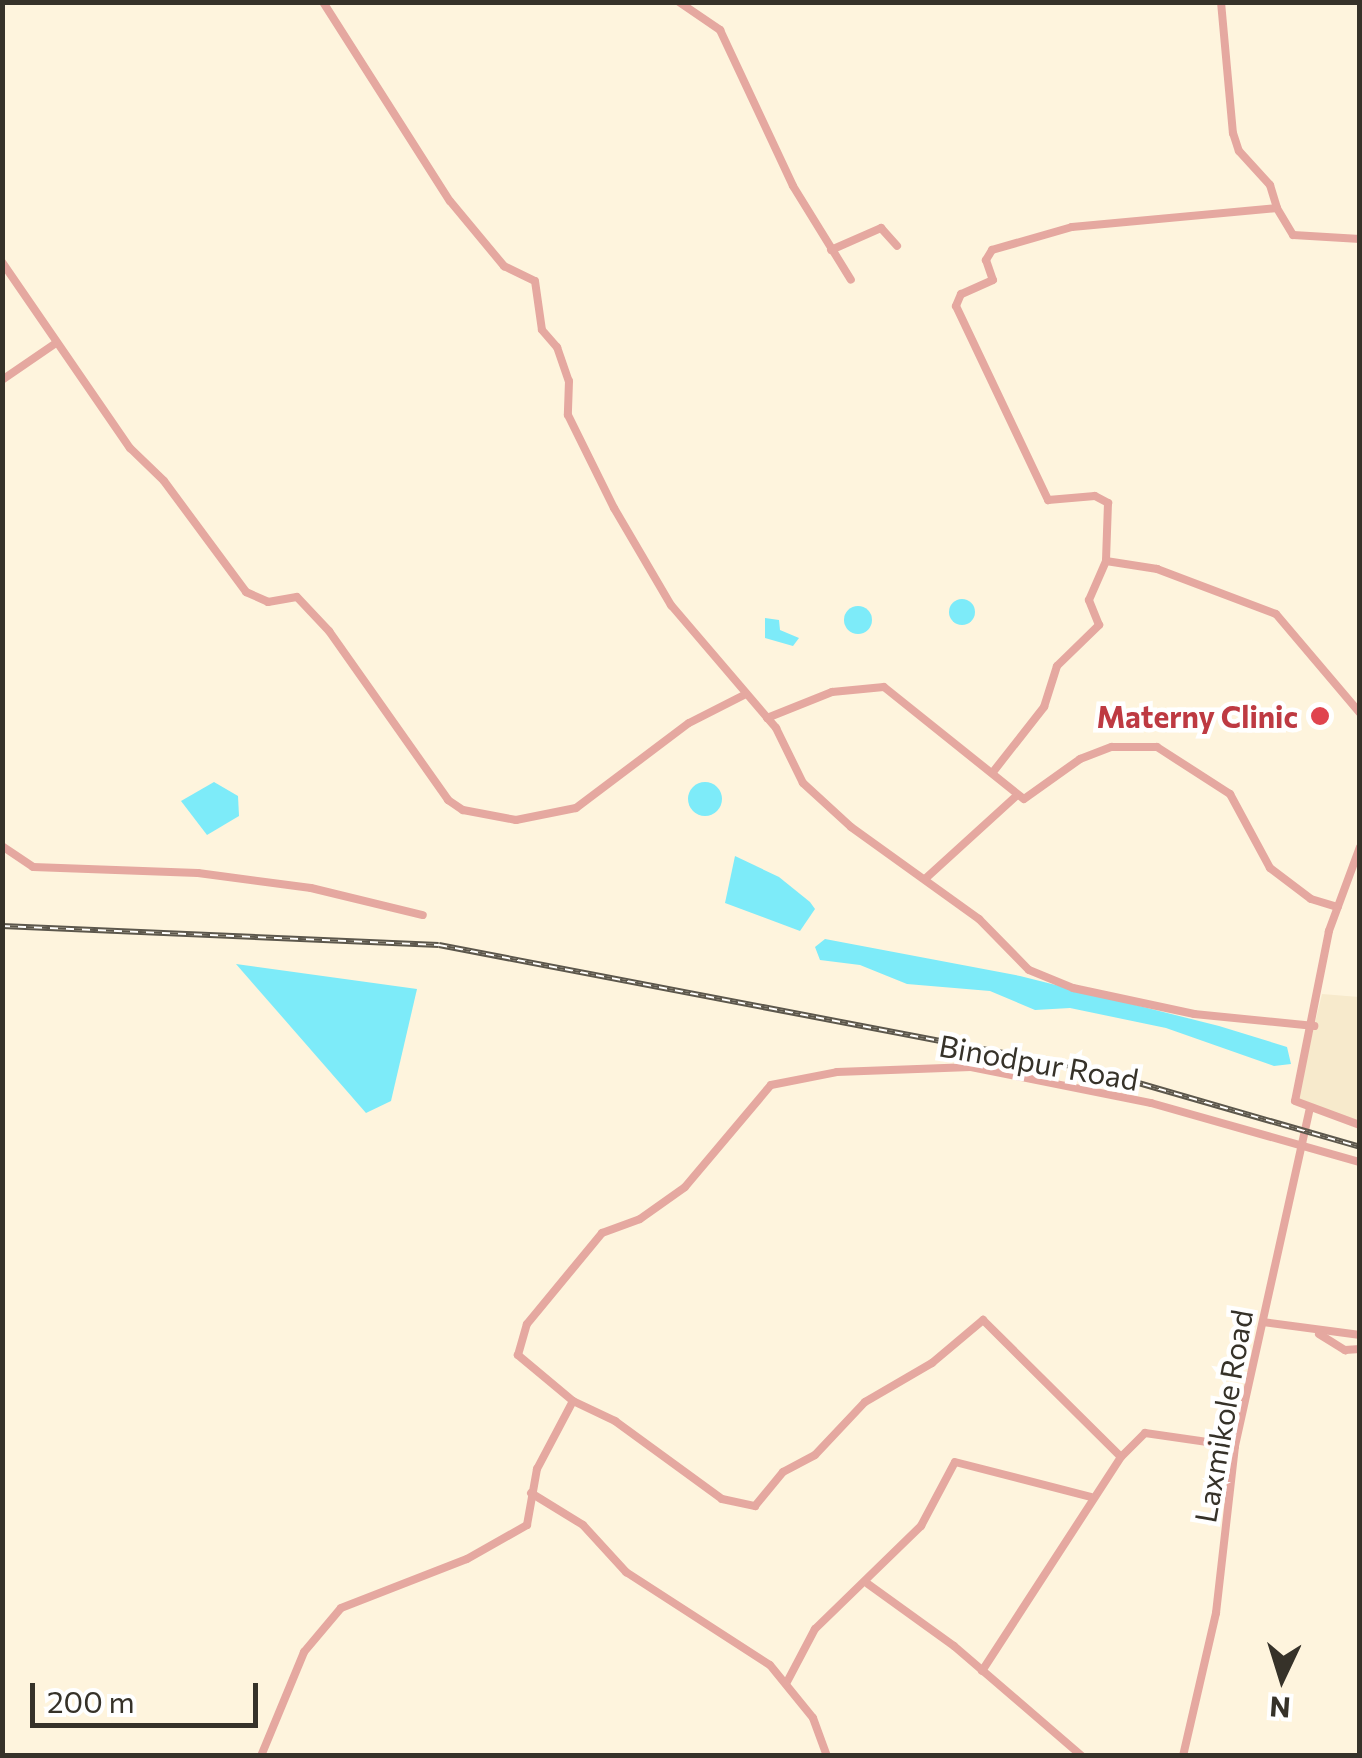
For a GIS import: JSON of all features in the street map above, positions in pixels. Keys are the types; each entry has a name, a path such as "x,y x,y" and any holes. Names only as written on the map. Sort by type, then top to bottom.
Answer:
{"street":[{"path":"323,2 450,201 504,266 536,281 542,330 557,347 569,381 568,415 614,508 672,605 767,718 803,783 850,827 925,879 1011,947 1029,970 1073,988 1194,1014 1314,1026"},
{"path":"679,2 720,30 792,186 851,280"},
{"path":"1222,2 1233,134 1239,151 1270,185 1292,235 1360,239"},
{"path":"993,772 1044,707 1049,678 1100,625 1089,600 1106,561 1108,503 1096,496 1048,500 956,306 960,294 993,280 988,252 1041,234 1277,208"},
{"path":"831,250 880,228 897,246"},
{"path":"2,262 130,448 164,481 246,592 268,602 297,597 329,631 448,800 463,810 516,820 576,808 689,723 746,694"},
{"path":"2,380 56,343"},
{"path":"1106,561 1173,574 1276,614 1360,713"},
{"path":"767,718 832,692 884,686 993,772 1015,797"},
{"path":"925,879 1015,797 1030,796 1080,759 1112,747 1157,747 1230,794 1270,868 1311,898 1338,907"},
{"path":"2,846 33,867 198,872 311,888 423,915"},
{"path":"1360,847 1338,907 1295,1101 1360,1124"},
{"path":"1350,878 1360,882"},
{"name":"Binodpur Road","path":"573,1401 518,1355 527,1324 602,1233 640,1219 684,1187 771,1085 872,1069 971,1067 1151,1104 1298,1143"},
{"name":"Laxmikole Road","path":"1183,1756 1216,1613 1234,1446 1298,1143 1310,1108"},
{"path":"1298,1143 1360,1162"},
{"path":"261,1756 304,1652 341,1608 512,1538 527,1524 531,1493 573,1401 616,1421 703,1488 755,1506 783,1472 815,1455 865,1402 932,1363 983,1320 1121,1457"},
{"path":"1262,1322 1360,1334"},
{"path":"1308,1330 1345,1350 1360,1349"},
{"path":"982,1670 1075,1532 1091,1497 1121,1457 1145,1434 1234,1446"},
{"path":"787,1682 816,1629 868,1584 921,1526 955,1462 1091,1497"},
{"path":"531,1493 583,1526 626,1572 787,1682 813,1718 828,1756"},
{"path":"868,1584 982,1670 1082,1756"}],"shaded area":[{"path":"1322,994 1359,997 1359,1122 1296,1100"}],"water":[{"path":"962,599 971,603 975,612 971,621 962,625 953,621 949,612 953,603"},
{"path":"858,606 868,610 872,620 868,630 858,634 848,630 844,620 848,610"},
{"path":"765,618 779,620 780,630 799,638 793,646 765,638"},
{"path":"214,782 238,796 239,816 207,835 181,801"},
{"path":"705,782 717,787 722,799 717,811 705,816 693,811 688,799 693,787"},
{"path":"735,856 779,877 810,902 815,909 800,931 725,903"},
{"path":"825,939 1020,976 1219,1026 1287,1047 1291,1064 1274,1066 1166,1028 1070,1008 1035,1010 990,991 907,984 860,965 820,960 815,947"},
{"path":"236,964 417,989 391,1101 366,1113"}],"railway":[{"path":"2,926 439,945 1097,1071 1360,1147"}],"place":[{"name":"Materny Clinic","path":"1320,716"}]}
